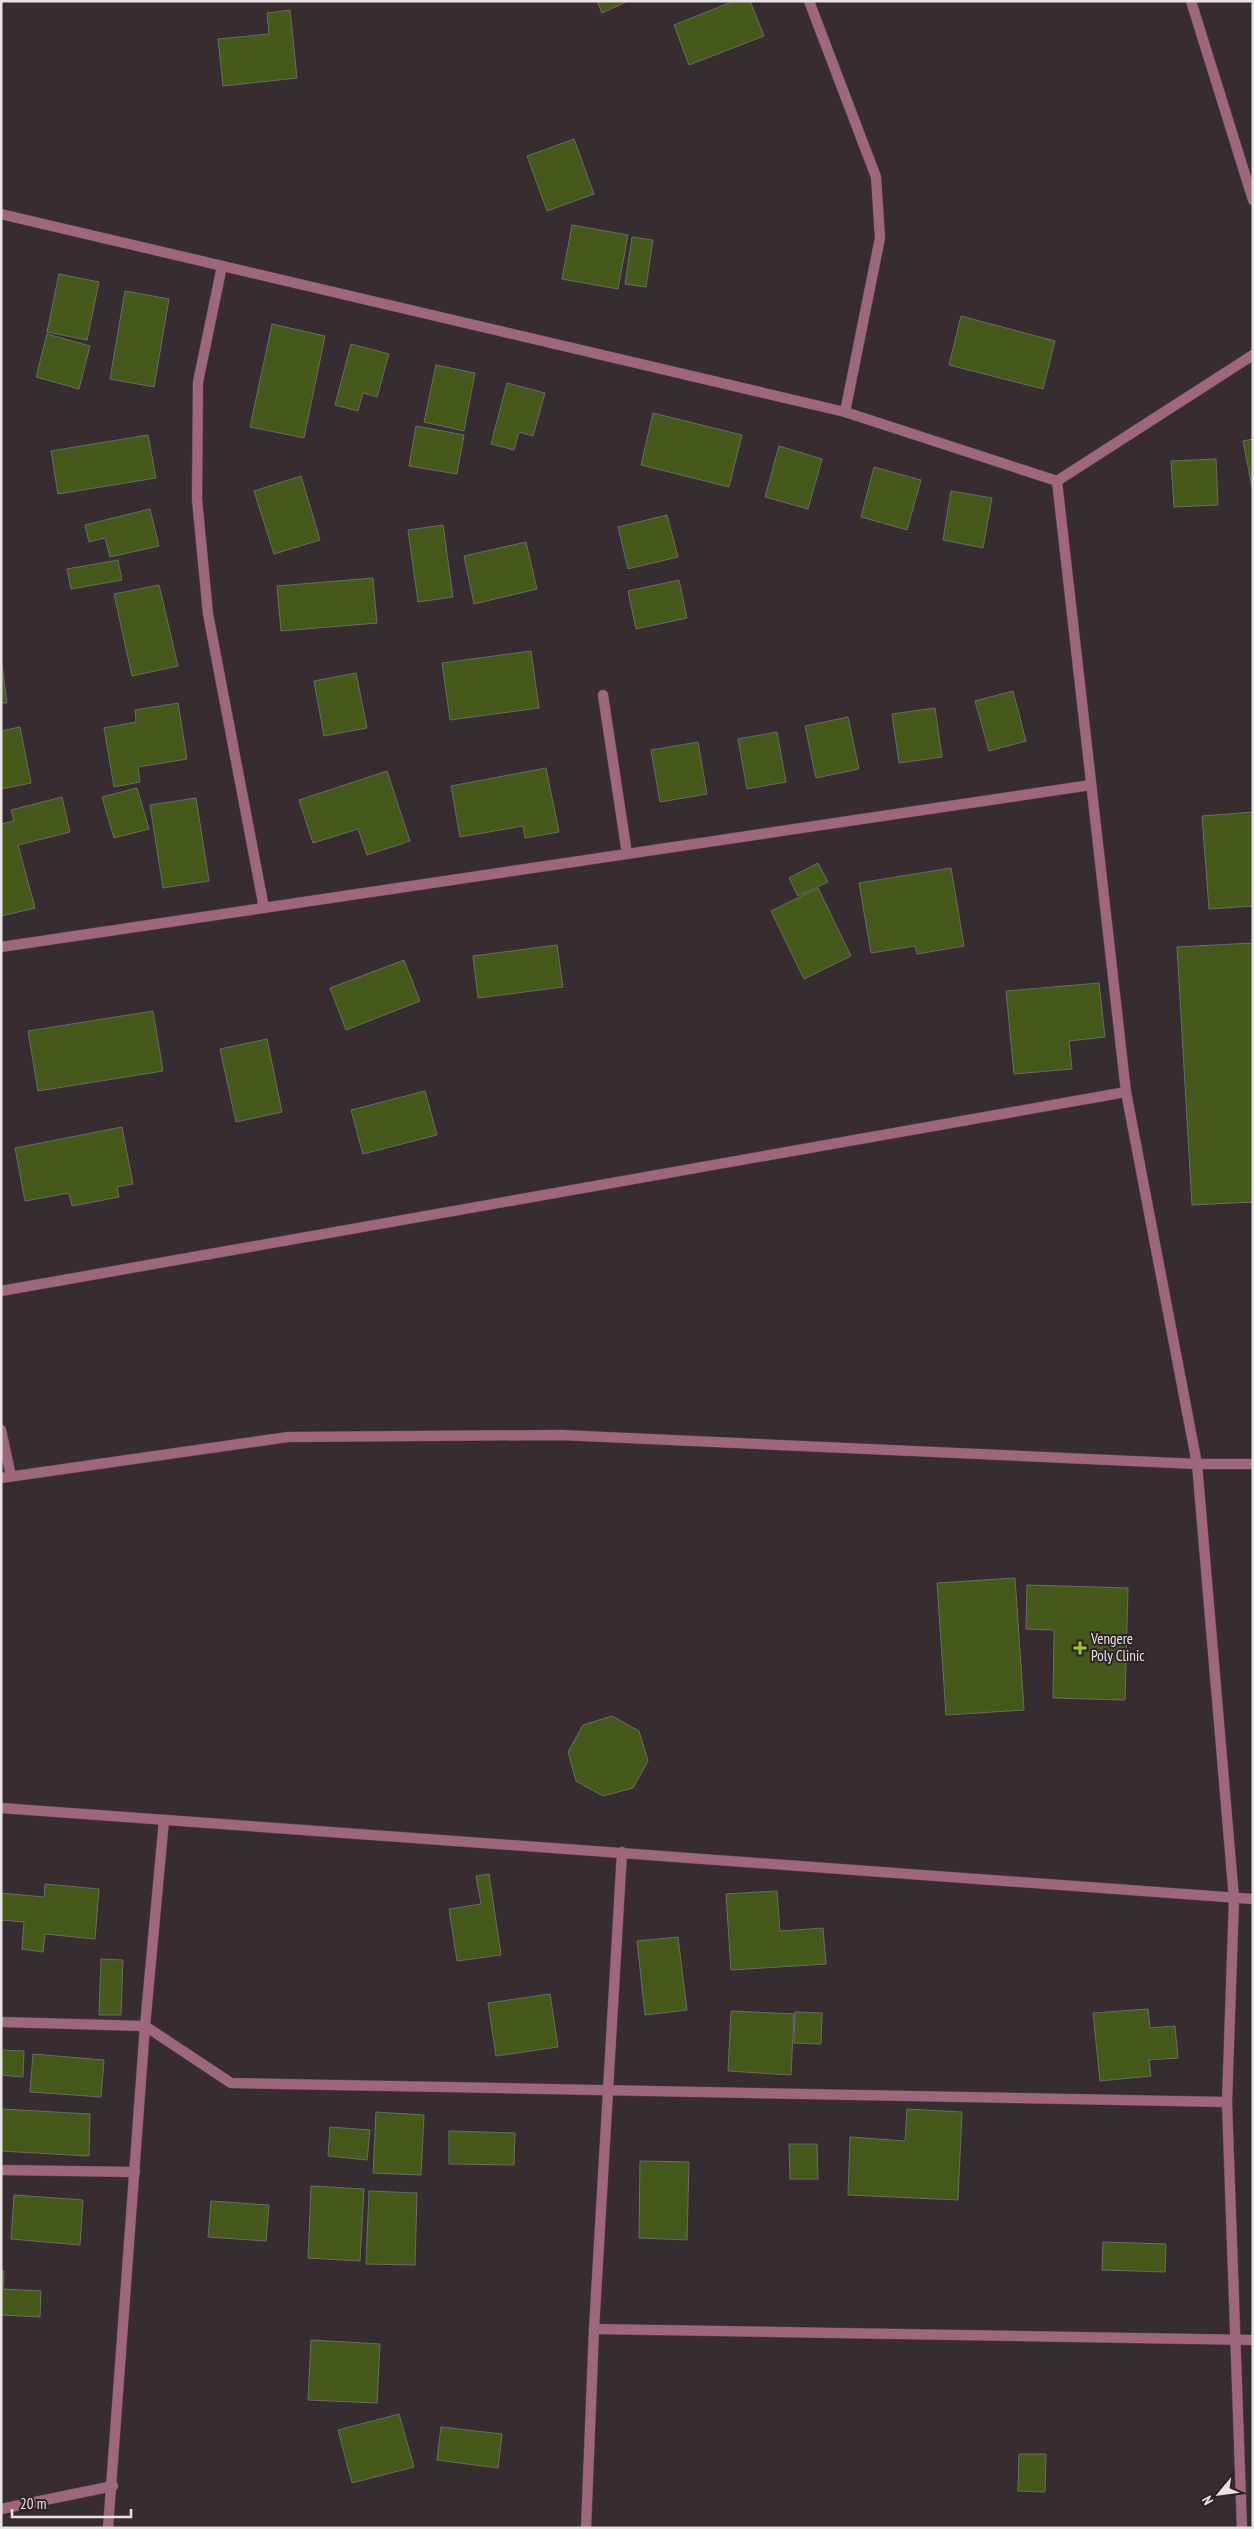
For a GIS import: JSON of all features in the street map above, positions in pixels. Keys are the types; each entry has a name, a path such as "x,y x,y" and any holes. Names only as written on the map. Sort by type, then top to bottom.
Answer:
{"street":[{"path":"809,1 876,177 880,238 845,412"},
{"path":"1191,1 1253,200"},
{"path":"1,214 845,412 1057,481"},
{"path":"222,266 198,382 197,499 208,614 264,908"},
{"path":"1057,481 1253,356"},
{"path":"1057,481 1126,1092 1198,1464 1234,1899 1227,2102 1242,2528"},
{"path":"604,695 627,854"},
{"path":"1,946 1092,785"},
{"path":"1,1291 1126,1092"},
{"path":"1,1430 6,1477 298,1437 561,1435 1198,1464 1253,1464"},
{"path":"1,1808 1253,1899"},
{"path":"108,2528 113,2486 146,2026 164,1820"},
{"path":"586,2528 594,2330 622,1852"},
{"path":"1,2022 146,2026 231,2083 1227,2102"},
{"path":"1,2170 135,2172"},
{"path":"594,2330 1253,2340"},
{"path":"1,2508 113,2486"}],"building":[{"path":"597,1 628,1 602,13"},
{"path":"734,1 750,1 764,36 689,65 674,25"},
{"path":"290,10 297,78 223,86 218,39 269,34 267,13"},
{"path":"574,139 594,194 547,211 527,156"},
{"path":"572,225 628,235 618,289 562,279"},
{"path":"632,237 653,240 646,287 625,284"},
{"path":"59,274 99,282 87,340 47,332"},
{"path":"125,291 169,299 154,387 110,379"},
{"path":"961,316 1055,341 1043,389 949,365"},
{"path":"272,324 325,336 304,438 250,427"},
{"path":"47,334 90,346 79,389 36,377"},
{"path":"351,344 389,354 377,397 363,393 358,411 335,405"},
{"path":"436,365 475,373 464,431 424,422"},
{"path":"507,383 545,393 533,436 519,432 514,450 491,444"},
{"path":"653,413 742,435 729,487 641,465"},
{"path":"416,426 464,435 457,474 409,466"},
{"path":"148,435 156,478 58,494 51,451"},
{"path":"1253,439 1253,492 1243,441"},
{"path":"779,446 822,459 808,509 765,497"},
{"path":"1216,459 1218,505 1174,507 1171,461"},
{"path":"874,467 921,480 907,530 861,517"},
{"path":"301,476 320,540 274,554 254,491"},
{"path":"951,491 992,498 983,548 943,540"},
{"path":"150,509 159,546 110,557 105,538 89,542 85,525"},
{"path":"667,515 678,557 628,569 618,527"},
{"path":"443,525 453,597 418,602 408,530"},
{"path":"526,542 537,589 474,604 464,556"},
{"path":"118,560 122,580 71,589 67,569"},
{"path":"373,578 377,623 281,631 277,586"},
{"path":"679,580 687,618 636,629 628,591"},
{"path":"159,585 178,666 132,676 114,594"},
{"path":"531,651 539,708 450,720 442,663"},
{"path":"1,657 7,703 1,703"},
{"path":"356,673 367,728 324,736 314,681"},
{"path":"1013,691 1026,741 989,751 975,701"},
{"path":"178,703 187,759 138,767 140,782 114,787 104,728 136,722 135,710"},
{"path":"935,708 942,757 899,763 892,714"},
{"path":"848,717 859,769 816,778 805,726"},
{"path":"20,727 31,783 1,789 1,731"},
{"path":"777,732 786,782 747,789 738,739"},
{"path":"698,742 707,794 660,802 651,750"},
{"path":"546,768 559,832 525,838 523,826 460,837 451,786"},
{"path":"387,771 410,841 367,855 358,829 313,843 299,800"},
{"path":"137,788 149,829 114,838 102,797"},
{"path":"62,797 70,832 18,845 35,908 1,916 1,824 14,821 11,810"},
{"path":"196,798 209,881 163,888 150,805"},
{"path":"1253,812 1253,906 1209,909 1202,816"},
{"path":"818,863 828,882 798,896 789,878"},
{"path":"951,868 964,946 917,954 915,946 871,953 859,883"},
{"path":"818,888 851,956 804,979 771,911"},
{"path":"1253,943 1253,1202 1192,1205 1177,947"},
{"path":"557,945 563,987 478,998 473,956"},
{"path":"404,960 420,1001 346,1030 330,988"},
{"path":"1099,983 1105,1037 1069,1041 1072,1069 1014,1074 1006,991"},
{"path":"153,1011 163,1071 38,1091 28,1031"},
{"path":"267,1039 282,1112 236,1122 220,1049"},
{"path":"425,1091 437,1135 363,1154 351,1110"},
{"path":"122,1127 133,1184 117,1187 119,1197 72,1206 69,1193 25,1201 15,1148"},
{"path":"1015,1578 1024,1710 946,1715 937,1583"},
{"path":"1027,1585 1128,1588 1125,1700 1053,1698 1054,1630 1026,1629"},
{"path":"612,1716 639,1731 648,1761 633,1788 603,1796 576,1781 568,1752 583,1725"},
{"path":"489,1874 501,1955 457,1961 449,1909 481,1904 476,1876"},
{"path":"45,1884 99,1889 95,1939 45,1934 43,1952 22,1949 24,1922 1,1920 1,1893 44,1897"},
{"path":"777,1891 780,1931 823,1928 826,1964 731,1970 726,1894"},
{"path":"678,1937 687,2010 645,2015 637,1941"},
{"path":"101,1959 123,1960 121,2015 99,2015"},
{"path":"550,1994 558,2047 496,2056 488,2003"},
{"path":"1148,2009 1150,2028 1175,2026 1178,2058 1149,2060 1151,2076 1100,2081 1093,2013"},
{"path":"731,2011 794,2014 791,2075 728,2071"},
{"path":"795,2012 822,2013 821,2044 794,2043"},
{"path":"1,2050 24,2051 23,2077 1,2075"},
{"path":"33,2054 104,2060 101,2097 30,2092"},
{"path":"2,2109 90,2114 89,2156 1,2151"},
{"path":"907,2109 962,2112 958,2200 848,2195 850,2137 905,2141"},
{"path":"376,2112 424,2115 421,2175 373,2173"},
{"path":"330,2127 370,2130 367,2160 328,2156"},
{"path":"449,2131 515,2133 514,2165 449,2164"},
{"path":"789,2144 817,2144 818,2179 790,2179"},
{"path":"640,2161 689,2162 687,2240 639,2238"},
{"path":"311,2186 364,2189 360,2261 308,2258"},
{"path":"369,2191 417,2193 415,2265 366,2264"},
{"path":"14,2195 83,2200 80,2245 11,2239"},
{"path":"211,2201 269,2205 266,2241 208,2237"},
{"path":"1103,2242 1166,2244 1165,2272 1102,2270"},
{"path":"1,2271 4,2271 3,2289 41,2291 40,2317 1,2315"},
{"path":"311,2340 380,2344 377,2403 308,2400"},
{"path":"399,2414 414,2467 352,2483 338,2430"},
{"path":"441,2427 502,2434 498,2468 437,2460"},
{"path":"1019,2454 1046,2454 1045,2492 1018,2491"}],"place":[{"name":"Vengere Poly Clinic","path":"1080,1648"}]}
